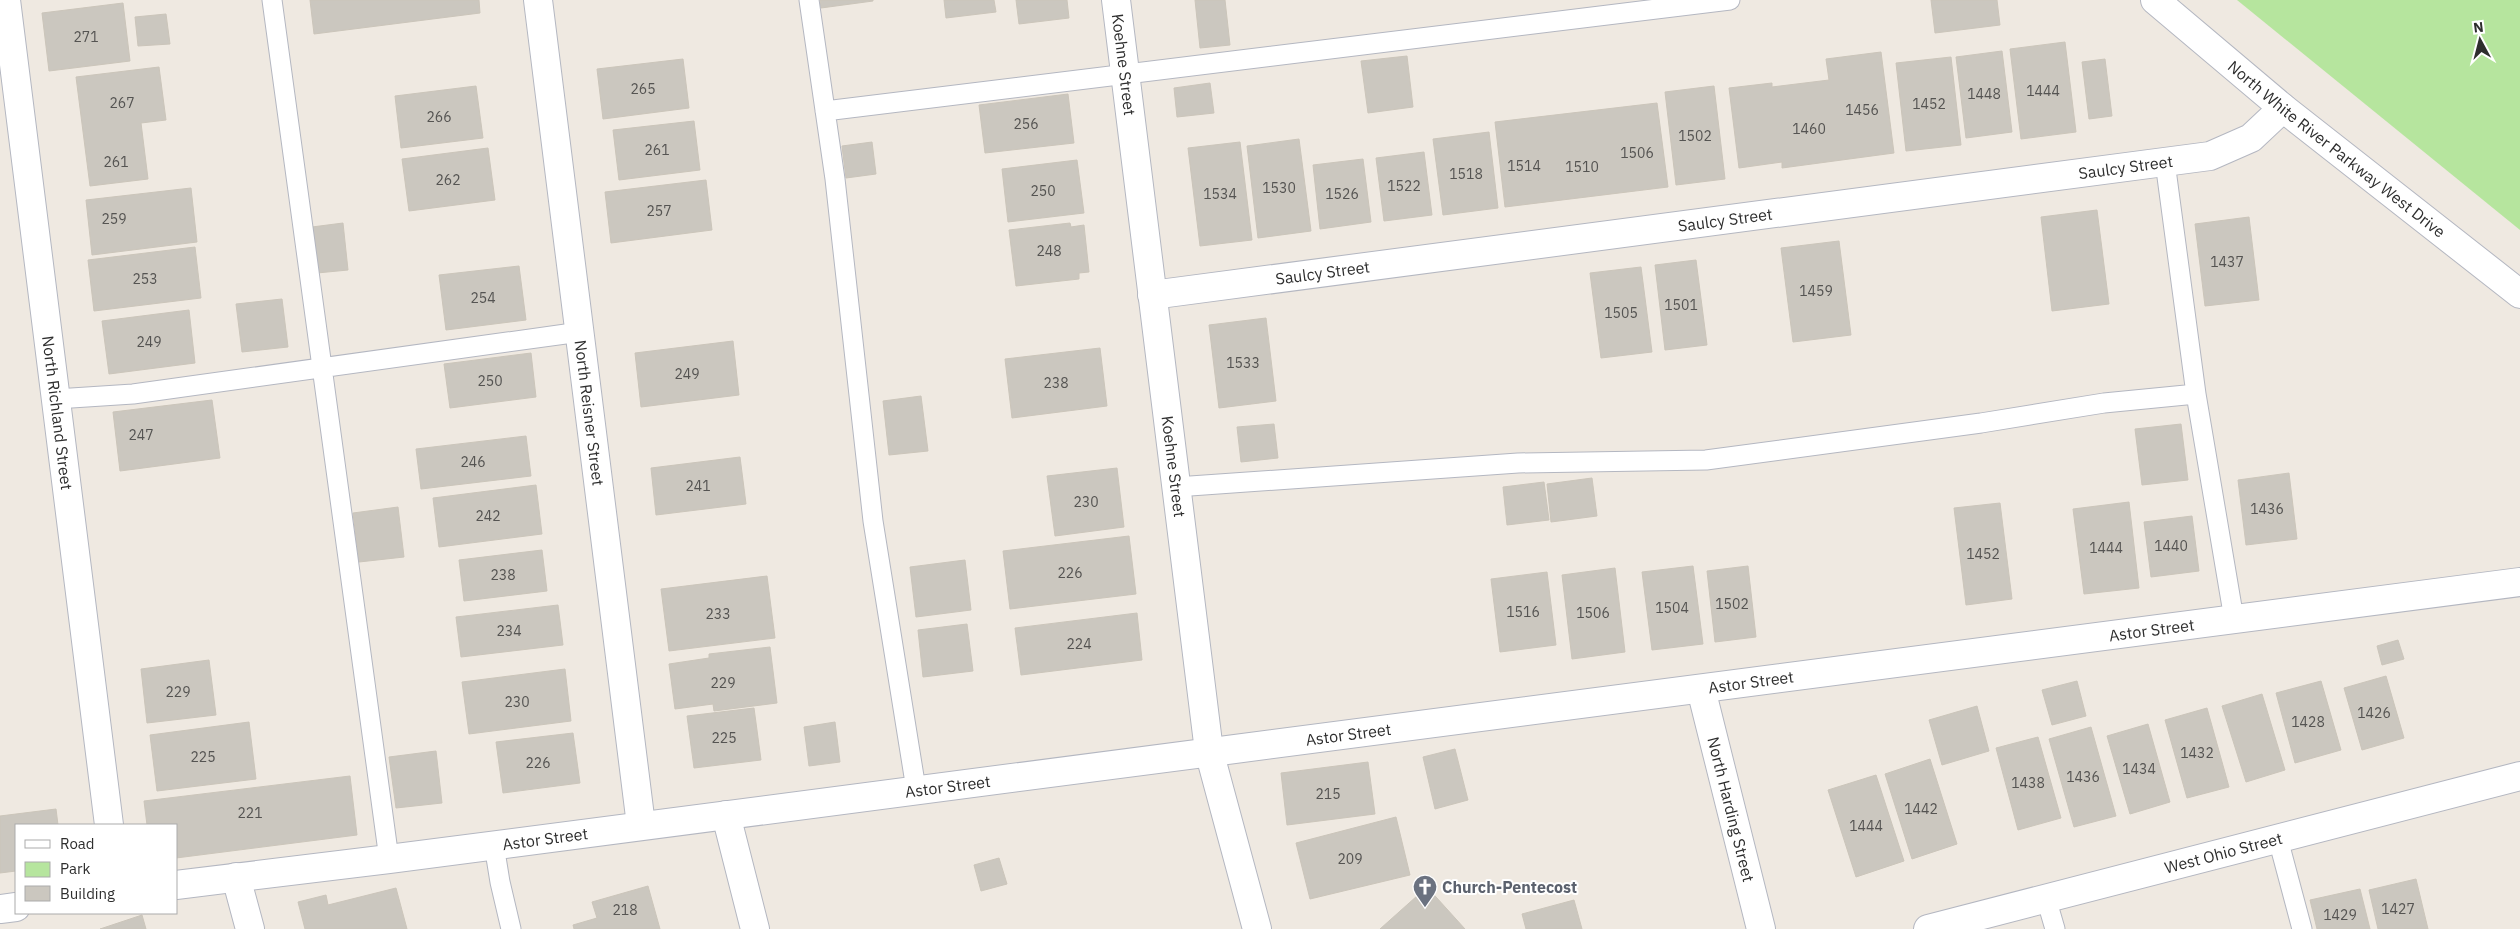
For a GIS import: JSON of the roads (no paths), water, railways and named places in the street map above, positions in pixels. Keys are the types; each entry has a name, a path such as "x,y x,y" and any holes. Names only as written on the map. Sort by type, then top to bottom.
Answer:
{"street":[{"name":"North Richland Street","path":"6,0 109,824"},
{"name":"North Reisner Street","path":"538,0 641,825"},
{"name":"Koehne Street","path":"1116,0 1209,751 1257,929"},
{"name":"North White River Parkway West Drive","path":"2155,0 2283,108 2520,294"},
{"name":"Saulcy Street","path":"1152,295 2210,156 2250,138 2283,108"},
{"name":"Astor Street","path":"178,885 389,859 2520,582"},
{"name":"North Harding Street","path":"1701,689 1761,929"},
{"name":"West Ohio Street","path":"1928,929 2520,776"},
{"path":"726,815 755,929"},
{"path":"236,877 250,929"},
{"path":"0,909 15,907"}],"lane":[{"path":"272,0 389,859"},
{"path":"809,0 835,180 873,521 916,789"},
{"path":"825,111 1730,0"},
{"path":"2165,162 2196,394 2234,619"},
{"path":"56,400 134,394 580,332"},
{"path":"1176,487 1518,463 1706,460 1963,426 2104,403 2196,394"},
{"path":"2278,839 2302,929"},
{"path":"494,845 511,929"},
{"path":"2046,898 2056,929"}],"place":[{"name":"Church-Pentecost","path":"1425,908"}]}
